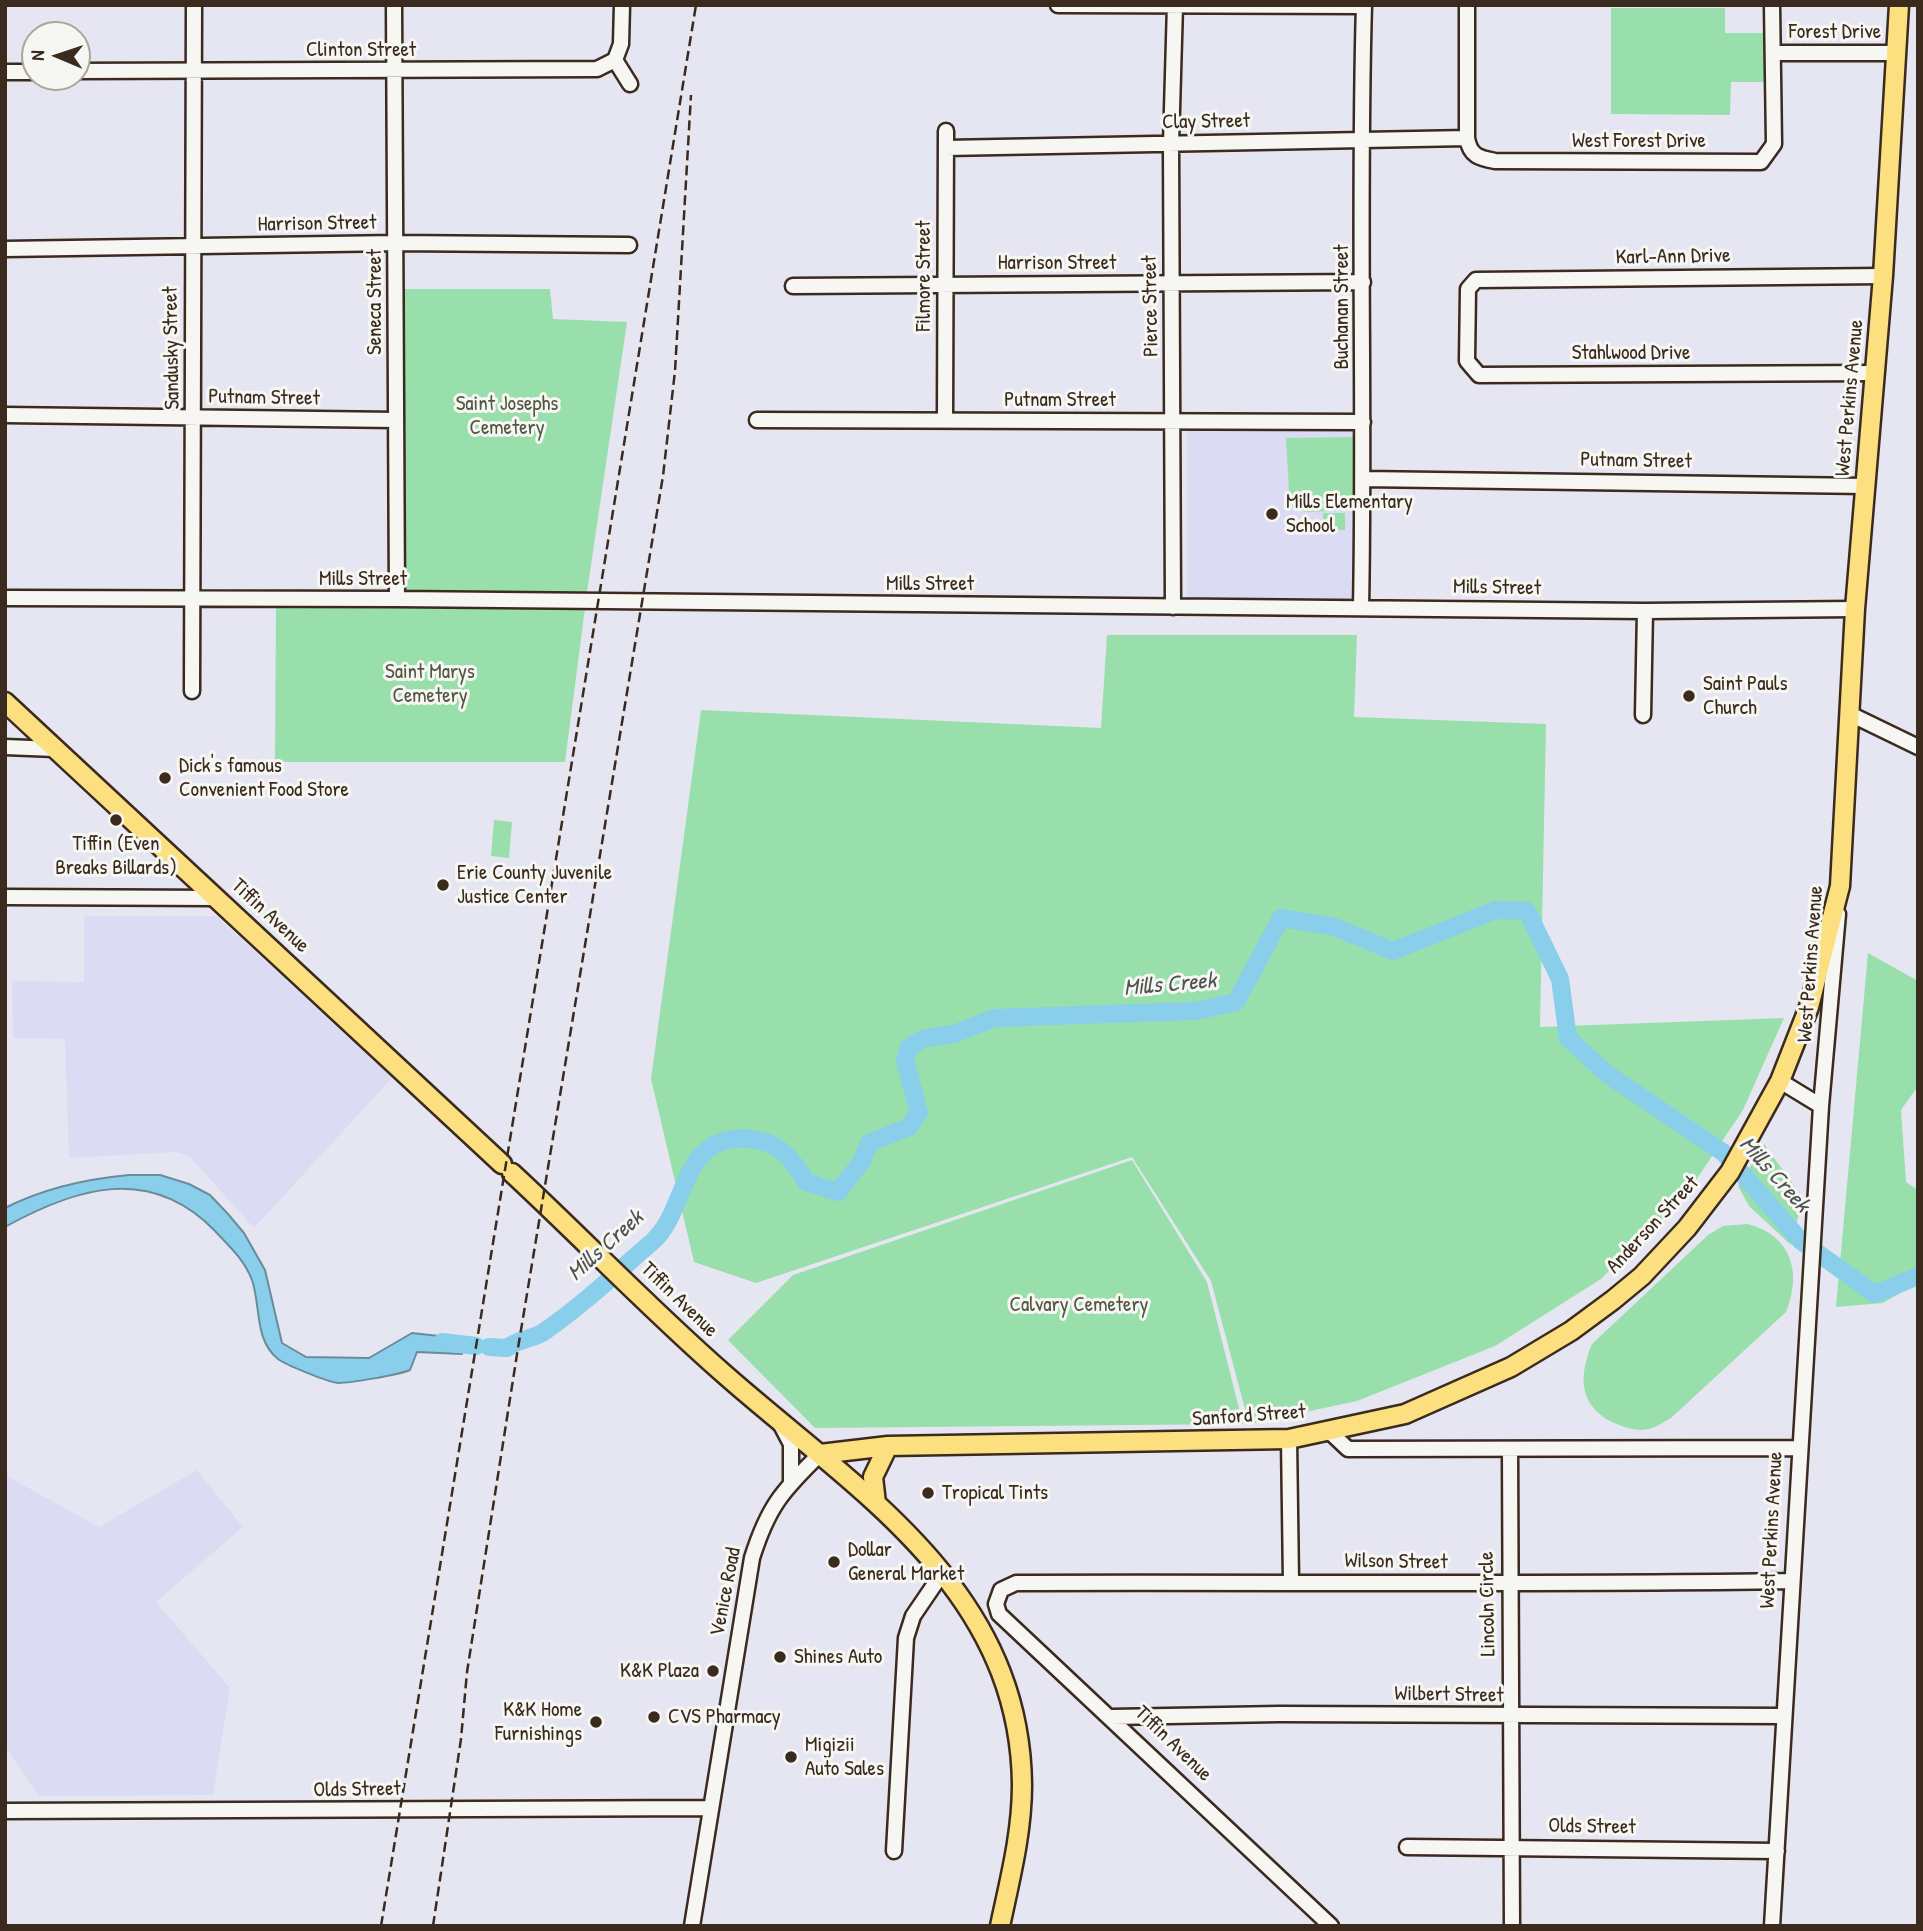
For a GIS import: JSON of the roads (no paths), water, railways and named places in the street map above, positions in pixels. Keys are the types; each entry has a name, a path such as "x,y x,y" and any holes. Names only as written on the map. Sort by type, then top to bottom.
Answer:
{"main road":[{"name":"West Perkins Avenue","path":"1840,886 1855,609 1882,276 1899,5"},
{"name":"Tiffin Avenue","path":"5,702 607,1261 722,1373 876,1503 943,1572 974,1616 994,1657 1009,1701 1020,1750 1021,1819 1000,1926"},
{"name":"Anderson Street","path":"1329,1432 1405,1414 1474,1385 1536,1354 1571,1331 1642,1276 1687,1228 1741,1155 1780,1082 1809,1007 1840,886"},
{"name":"Sanford Street","path":"820,1454 888,1446 1289,1439 1329,1432"},
{"path":"876,1503 873,1477 888,1446"}],"street":[{"name":"Sandusky Street","path":"192,691 194,5"},
{"name":"Seneca Street","path":"394,5 397,599"},
{"path":"622,5 621,44 615,60 630,84"},
{"path":"1058,5 1364,6"},
{"path":"1466,5 1467,138"},
{"path":"1772,5 1774,53"},
{"name":"Pierce Street","path":"1173,607 1171,144 1175,6"},
{"name":"Buchanan Street","path":"1361,608 1364,479 1360,140 1364,6"},
{"name":"West Forest Drive","path":"1467,138 1469,148 1476,158 1495,161 1761,162 1774,144 1774,53"},
{"name":"Forest Drive","path":"1774,53 1896,53"},
{"name":"Clinton Street","path":"91,72 597,68 615,60"},
{"name":"Filmore Street","path":"945,420 946,131"},
{"name":"Clay Street","path":"946,148 1467,138"},
{"name":"Harrison Street","path":"5,249 396,243 629,245"},
{"name":"Karl-Ann Drive","path":"1468,289 1476,280 1882,276"},
{"name":"Harrison Street","path":"793,286 1363,282"},
{"name":"Stahlwood Drive","path":"1468,289 1467,361 1479,375 1874,373"},
{"name":"Putnam Street","path":"5,415 396,420"},
{"name":"Putnam Street","path":"757,419 1363,422"},
{"name":"Putnam Street","path":"1364,479 1866,486"},
{"name":"Mills Street","path":"5,598 397,599 1645,611 1855,609"},
{"path":"1643,715 1645,611"},
{"path":"1850,714 1918,747"},
{"path":"5,747 55,749"},
{"name":"West Perkins Avenue","path":"1772,1926 1821,1106 1840,886"},
{"path":"5,897 217,898"},
{"path":"1780,1082 1821,1106"},
{"path":"778,1418 791,1444 791,1483"},
{"name":"Sanford Street","path":"1329,1432 1348,1449 1800,1448"},
{"path":"1289,1439 1291,1582"},
{"name":"Lincoln Circle","path":"1510,1449 1512,1926"},
{"name":"Venice Road","path":"692,1926 752,1559 763,1523 774,1502 820,1454"},
{"path":"894,1851 906,1638 913,1616 943,1572"},
{"name":"Wilson Street","path":"1001,1590 1016,1583 1291,1582 1509,1585 1792,1581"},
{"name":"Tiffin Avenue","path":"1001,1590 996,1604 999,1614 1112,1717 1331,1926"},
{"name":"Wilbert Street","path":"1112,1717 1279,1714 1784,1716"},
{"name":"Olds Street","path":"5,1811 343,1813 710,1808"},
{"name":"Olds Street","path":"1407,1847 1777,1851"}],"water":[{"path":"129,1175 160,1175 189,1184 210,1195 244,1233 265,1270 282,1343 306,1357 369,1358 412,1333 466,1339 462,1354 417,1352 410,1370 338,1383 282,1362 265,1342 252,1280 240,1259 214,1230 190,1210 164,1196 139,1190 112,1189 86,1193 59,1201 5,1227 5,1208 20,1201 66,1186"}],"waterway":[{"name":"Mills Creek","path":"489,1347 507,1348 545,1331 652,1242 664,1228 688,1176 710,1147 728,1140 761,1141 784,1153 806,1182 838,1192 862,1161 869,1143 909,1127 919,1112 905,1061 909,1047 925,1038 954,1034 994,1018 1196,1011 1236,1002 1281,918 1332,926 1393,951 1496,910 1527,911 1560,979 1568,1038 1607,1074 1724,1153 1801,1241 1875,1294 1918,1276"},
{"name":"Mills Creek","path":"442,1342 476,1346"}],"railway":[{"path":"381,1926 696,5"},
{"path":"433,1926 461,1739 467,1672 518,1348 663,476 675,371 691,95"}],"place":[{"name":"Mills Elementary School","path":"1272,514"},
{"name":"Saint Pauls Church","path":"1689,696"},
{"name":"Dick's famous Convenient Food Store","path":"165,778"},
{"name":"Tiffin (Even Breaks Billards)","path":"116,820"},
{"name":"Erie County Juvenile Justice Center","path":"443,885"},
{"name":"Tropical Tints","path":"928,1493"},
{"name":"Dollar General Market","path":"834,1562"},
{"name":"Shines Auto","path":"780,1657"},
{"name":"K&K Plaza","path":"713,1671"},
{"name":"CVS Pharmacy","path":"654,1717"},
{"name":"K&K Home Furnishings","path":"596,1722"},
{"name":"Migizii Auto Sales","path":"791,1757"}],"park label":[{"name":"Saint Josephs Cemetery","path":"507,416"},
{"name":"Saint Marys Cemetery","path":"430,684"},
{"name":"Calvary Cemetery","path":"1079,1305"}]}
